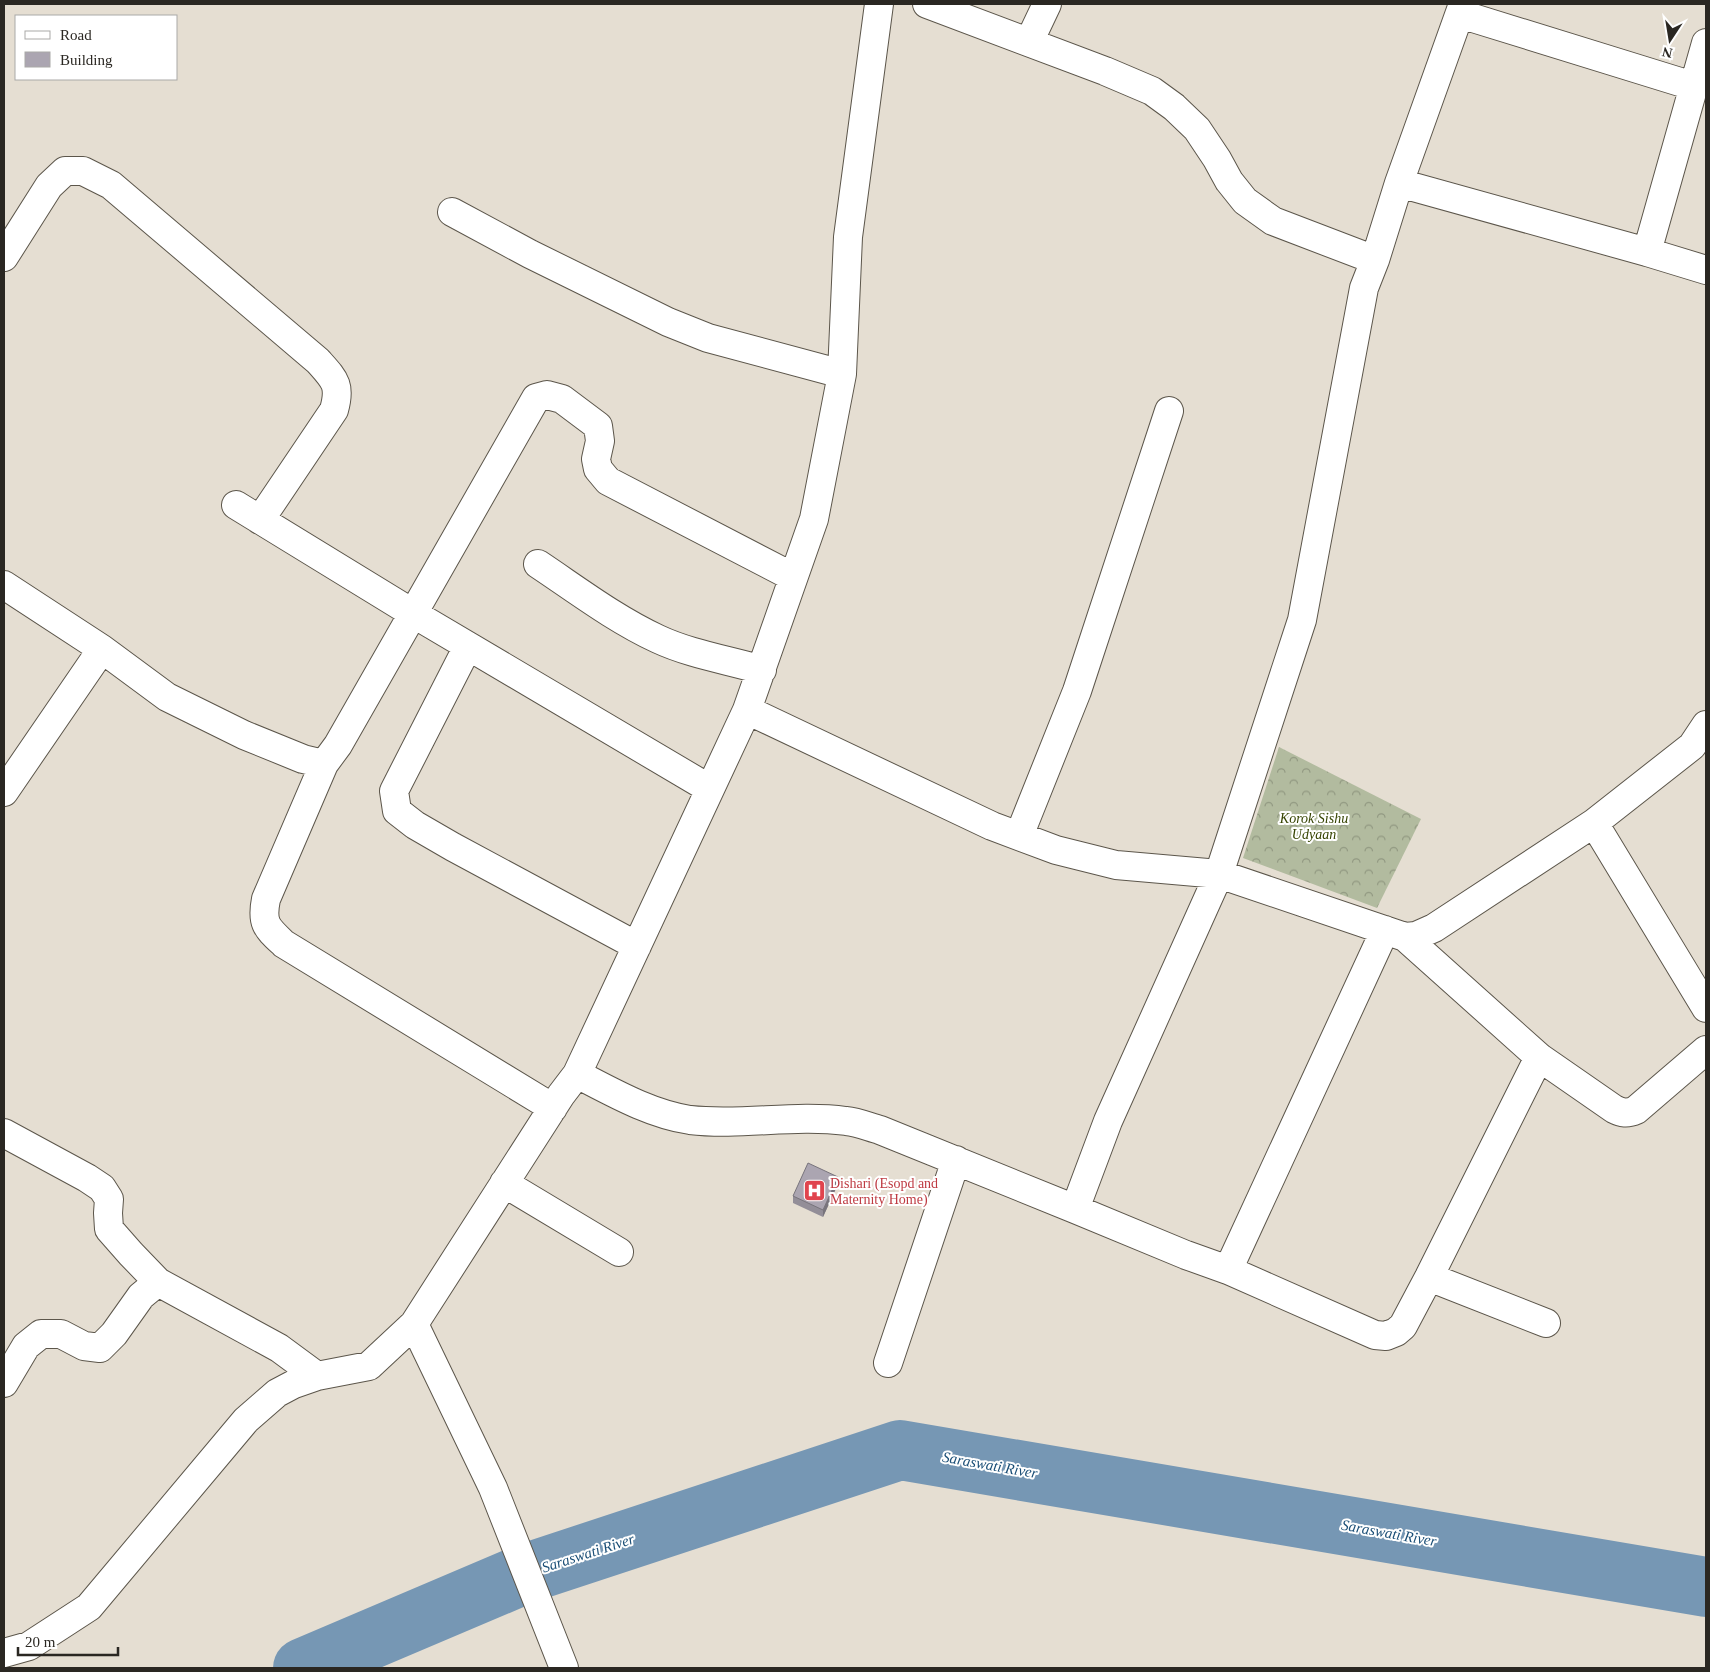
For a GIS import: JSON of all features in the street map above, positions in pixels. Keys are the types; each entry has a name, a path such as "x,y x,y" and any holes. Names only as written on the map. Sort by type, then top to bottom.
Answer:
{"street":[{"path":"4,1653 29,1646 89,1607 246,1420 276,1393 317,1376 369,1366 414,1324 504,1183 577,1074 747,710 814,519 842,374 848,237 879,4"},
{"path":"927,4 1105,71 1152,91 1174,107 1197,129 1229,181 1245,200 1273,221 1375,260"},
{"path":"1029,42 1048,4"},
{"path":"1075,1209 1108,1121 1219,874 1302,620 1364,288 1375,260 1399,183 1462,9 1693,86"},
{"path":"1647,252 1706,43"},
{"path":"4,257 49,186 65,171 83,171 111,185 318,361 334,378 338,395 334,410 260,520"},
{"path":"1399,183 1706,270"},
{"path":"452,212 530,254 668,322 708,338 842,374"},
{"path":"553,1108 284,944 268,929 263,914 266,899 324,764 338,745 414,614 536,398 547,395 562,399 598,426 600,441 596,459 598,469 608,481 793,577"},
{"path":"1018,836 1077,691 1169,411"},
{"path":"236,505 414,614 710,789"},
{"path":"538,564 605,610 659,639 689,650 762,670"},
{"path":"4,585 102,649 167,697 244,735 303,758 324,764"},
{"path":"468,646 394,791 397,811 422,830 637,946"},
{"path":"4,792 102,649"},
{"path":"747,710 992,826 1056,850 1116,865 1219,874 1395,934 1416,936 1434,928 1594,823 1692,746 1706,725"},
{"path":"1594,823 1706,1008"},
{"path":"1395,934 1539,1057 1622,1113 1630,1113 1636,1110 1706,1050"},
{"path":"1228,1270 1395,934"},
{"path":"577,1074 657,1112 688,1120 723,1122 806,1119 847,1121 880,1130 1186,1255 1228,1270 1375,1336 1386,1336 1396,1332 1403,1326 1430,1277 1539,1057"},
{"path":"4,1133 102,1188 109,1199 109,1229 158,1282 279,1348 317,1376"},
{"path":"888,1363 956,1160"},
{"path":"504,1183 619,1252"},
{"path":"1430,1277 1546,1323"},
{"path":"4,1383 26,1346 41,1334 62,1334 84,1346 100,1348 114,1334 141,1296 158,1282"},
{"path":"414,1324 493,1488 564,1668"}],"green space":[{"name":"Korok Sishu Udyaan","path":"1279,747 1421,819 1377,908 1243,858"}],"building":[{"path":"808,1163 838,1177 823,1210 793,1196"}],"waterway":[{"name":"Saraswati River","path":"303,1668 527,1573 900,1450 1706,1587"}],"place":[{"name":"Dishari (Esopd and Maternity Home)","path":"814,1191"}]}
